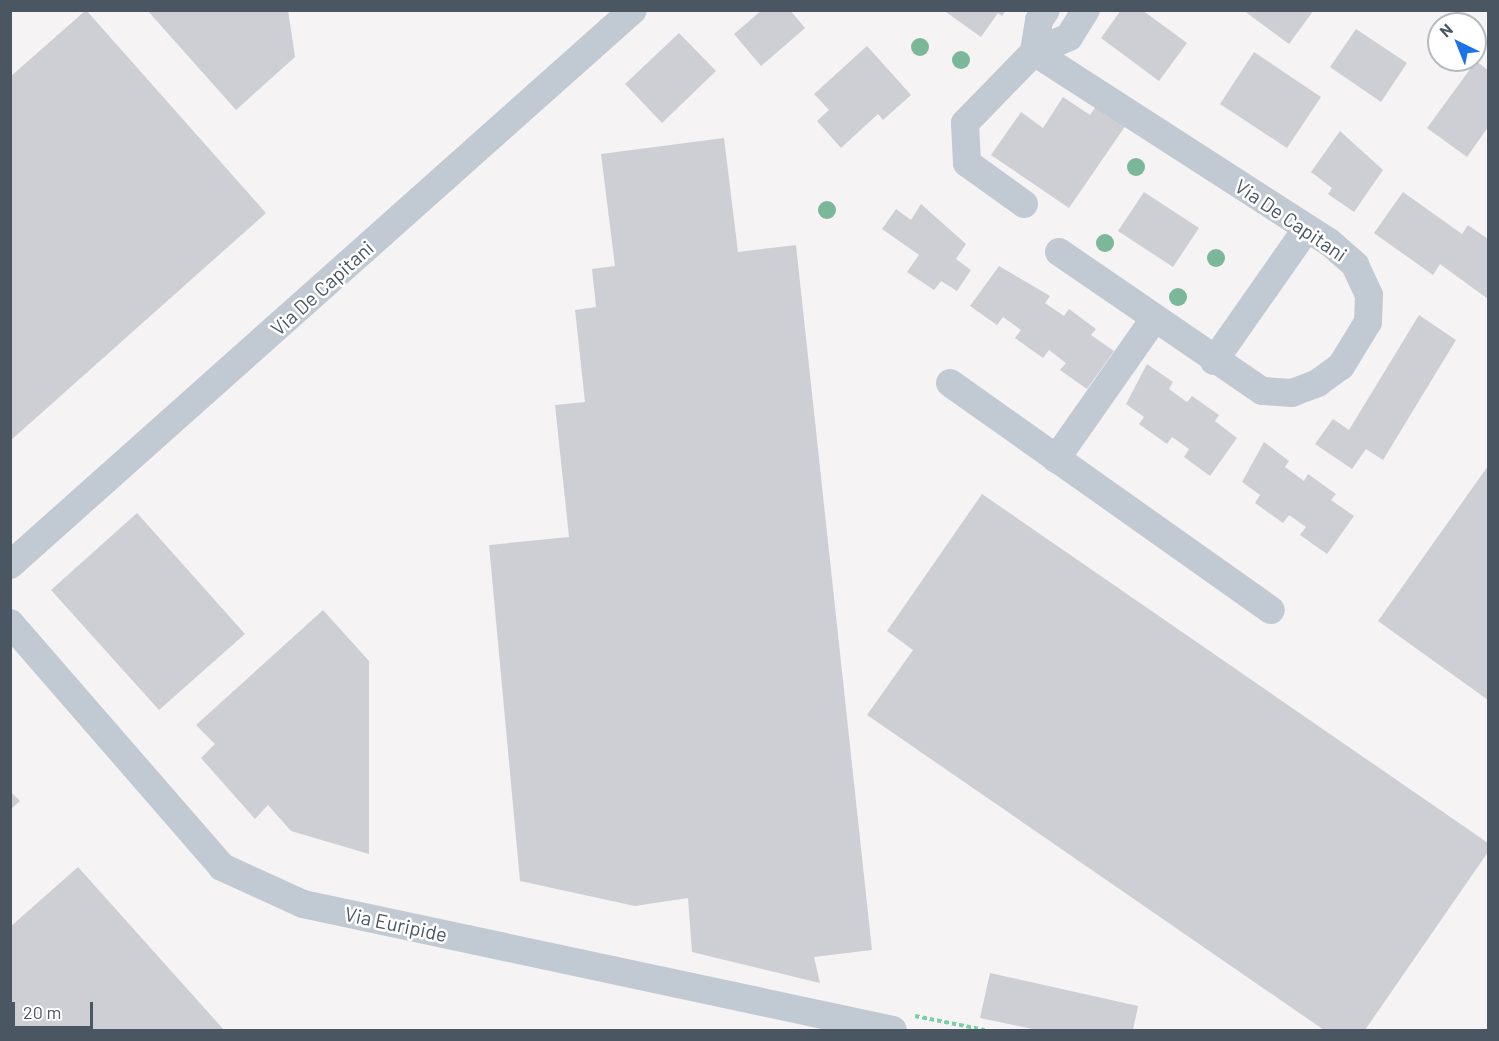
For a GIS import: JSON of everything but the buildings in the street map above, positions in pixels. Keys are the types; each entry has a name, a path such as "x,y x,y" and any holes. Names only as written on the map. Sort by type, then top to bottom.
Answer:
{"street":[{"name":"Via De Capitani","path":"10,566 633,10"},
{"path":"1034,52 1039,20 1046,10"},
{"path":"1024,204 967,163 965,123 1034,52 1069,37 1086,10"},
{"name":"Via De Capitani","path":"1034,52 1307,228 1355,265 1364,285 1368,322 1359,342 1341,366 1292,393 1263,391 1214,361 1059,252"},
{"path":"1214,361 1307,228"},
{"path":"1056,459 1154,319"},
{"path":"950,383 1271,610"},
{"name":"Via Euripide","path":"10,623 222,867 303,904 898,1022"}],"path":[{"path":"898,1022 985,1030"}]}
